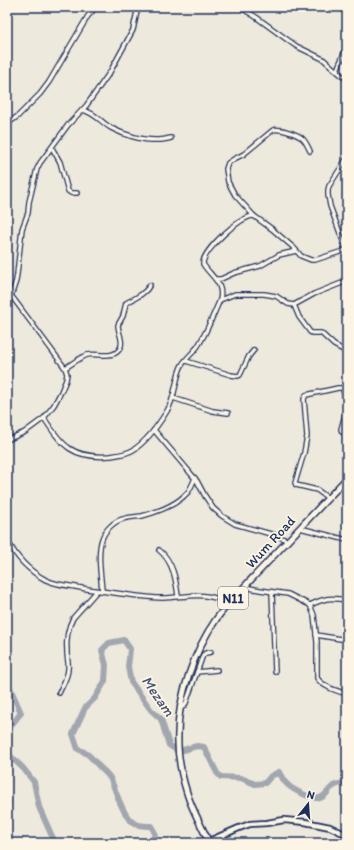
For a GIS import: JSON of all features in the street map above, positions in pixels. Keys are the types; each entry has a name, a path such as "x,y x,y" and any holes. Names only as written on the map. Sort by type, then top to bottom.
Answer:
{"highway":[{"name":"Wum Road","path":"209,842 190,802 184,782 179,751 178,732 180,708 185,688 198,653 215,621 228,604 347,478"}],"main road":[{"path":"209,842 250,824 284,820 330,827 347,835"}],"street":[{"path":"7,124 18,116 40,94 49,82 88,16 96,7"},
{"path":"11,296 16,281 22,229 28,212 37,169 68,125 88,104 110,72 135,25 138,7"},
{"path":"240,7 296,46 324,59 347,80"},
{"path":"337,70 347,46"},
{"path":"88,104 90,112"},
{"path":"82,110 90,112 110,128 142,139 158,140 172,138"},
{"path":"310,150 306,142 301,138 276,129 244,154 228,163 226,169 230,186 254,216 272,229 301,256 311,260 347,251 330,206 328,195 329,186 347,158"},
{"path":"52,148 60,162 68,191 71,193 77,193"},
{"path":"44,418 60,441 80,454 94,456 119,455 133,450 145,440 168,410 182,366 203,338 220,300 221,289 217,281 203,264 203,260 215,244 231,228 244,218 251,215 254,216"},
{"path":"217,281 234,273 262,265 279,255 296,251"},
{"path":"220,300 235,294 264,294 276,296 291,305 294,305 314,294 347,281"},
{"path":"65,368 86,355 108,355 118,350 121,344 118,325 124,316 126,303 144,292 150,285"},
{"path":"7,292 65,368 67,374 61,392 54,405 44,418 25,432 7,440"},
{"path":"294,305 298,317 310,332 321,333 334,345 347,352"},
{"path":"186,361 238,376 254,350"},
{"path":"347,384 344,388 346,402 345,415 341,429 342,432 347,434"},
{"path":"328,498 316,490 296,485 295,483 304,453 307,436 304,399 306,395 344,388"},
{"path":"173,398 213,411 228,413"},
{"path":"154,430 195,478 213,508 235,524 278,536 288,541"},
{"path":"102,591 100,558 102,540 106,531 114,523 121,519 141,516 174,504 189,491 195,478"},
{"path":"300,528 347,540"},
{"path":"7,539 20,560 48,581 97,591 142,597 163,598 178,596 213,596 228,604"},
{"path":"159,550 165,554 173,571 178,596"},
{"path":"244,586 288,594 310,605 314,615 317,642 318,678 324,685 347,694"},
{"path":"59,693 66,679 68,669 66,652 70,623 97,591"},
{"path":"272,592 275,672"},
{"path":"310,605 326,598 347,600"},
{"path":"316,635 347,640"},
{"path":"180,708 186,703 203,655 212,652"},
{"path":"197,672 217,670"}],"waterway":[{"name":"Mezam","path":"152,843 155,833 151,826 137,825 130,820 121,806 110,778 89,755 78,749 73,734 85,708 95,698 105,681 106,665 102,650 109,643 124,640 130,649 128,667 131,682 151,710 161,719 169,745 175,749 183,750 197,746 204,747 217,773 221,777 241,778 255,784 265,783 271,776 279,772 287,784 298,792 313,798 320,798 334,786 347,783"},
{"name":"Mezam","path":"7,681 21,713 9,728 7,728"},
{"name":"Mezam","path":"7,753 23,768 34,782 39,807 55,843"}]}
